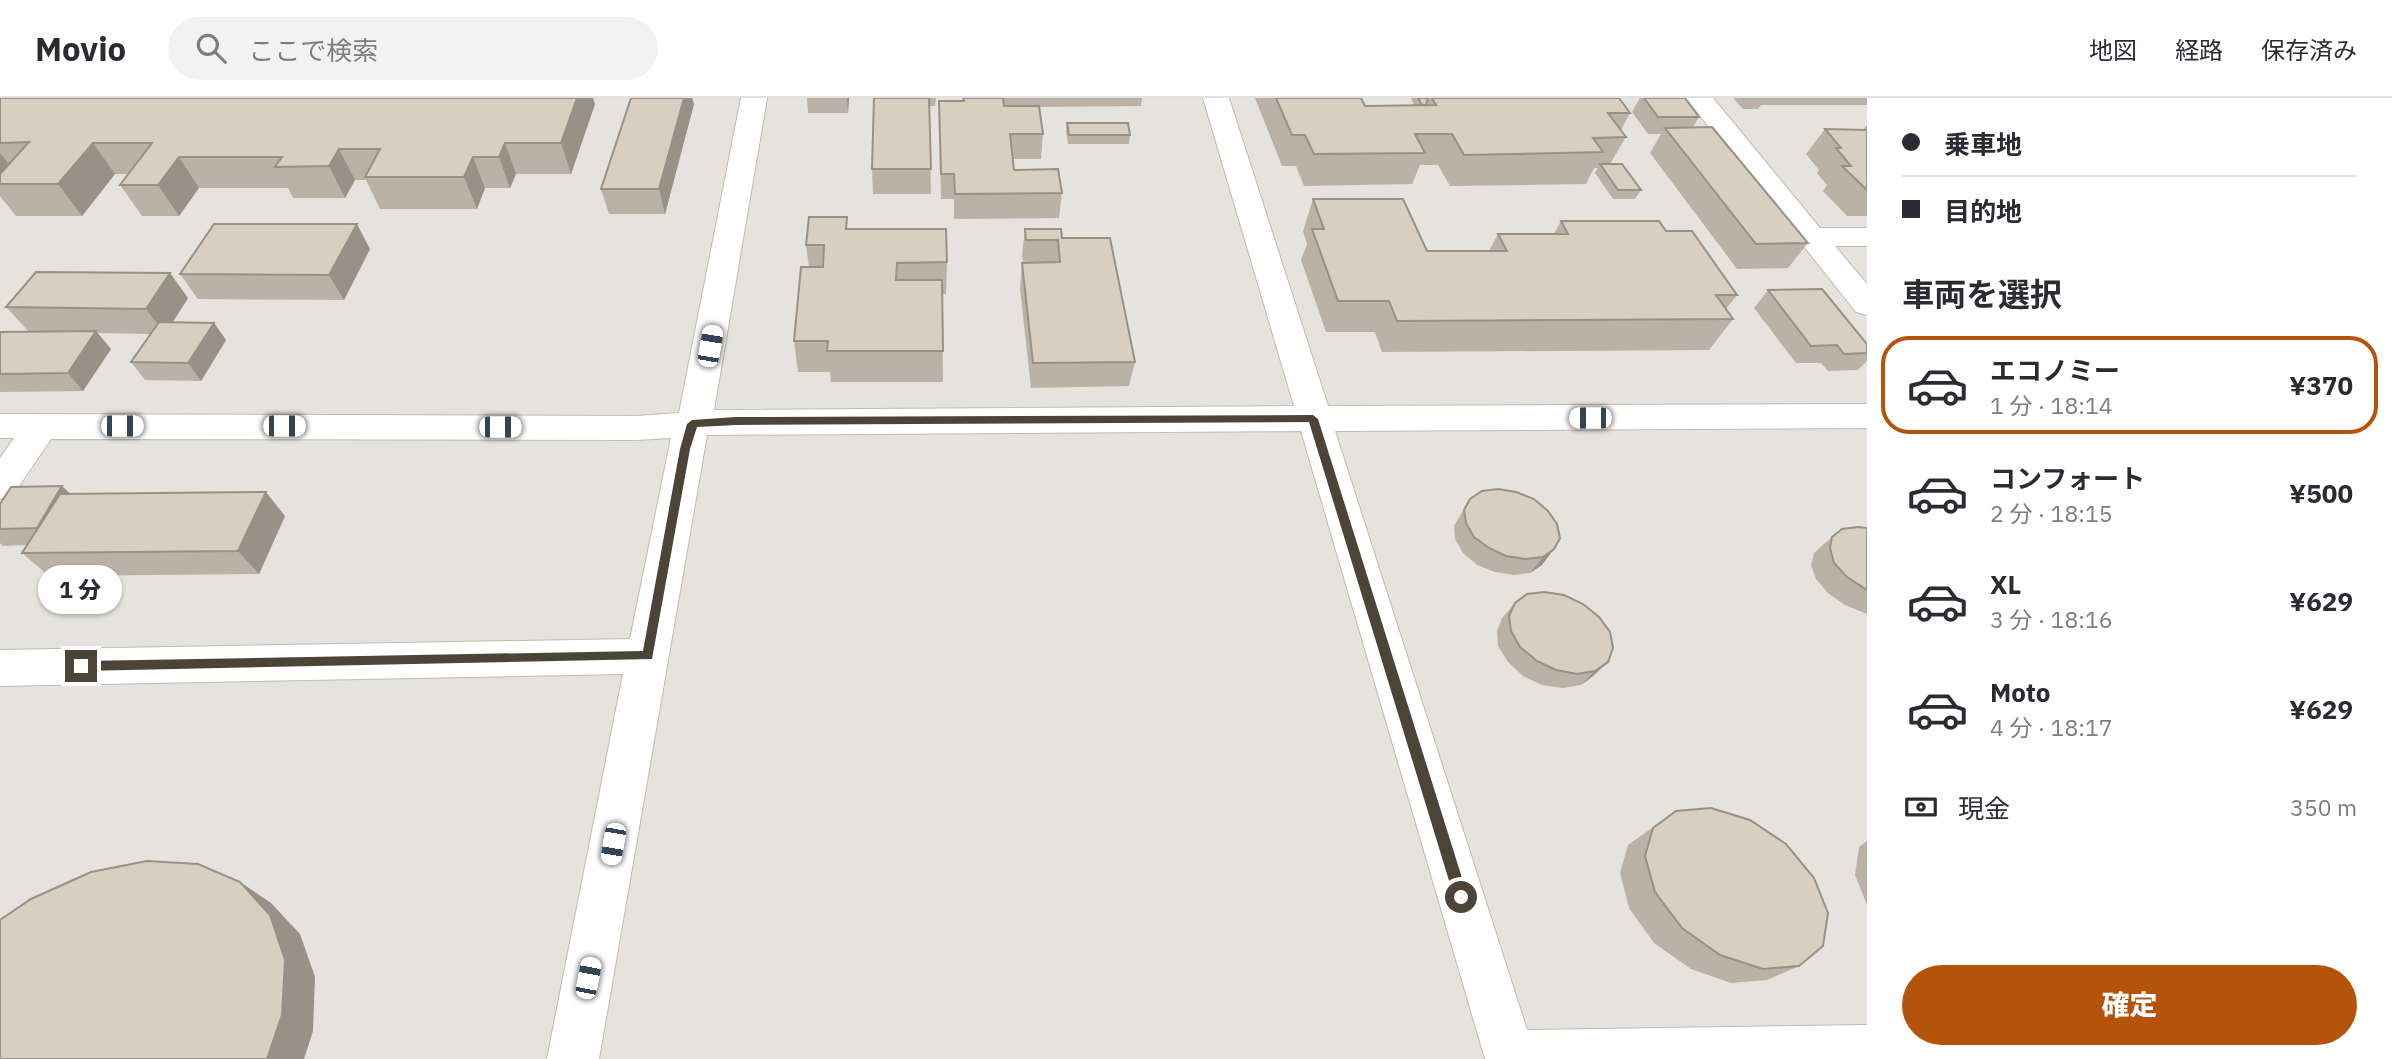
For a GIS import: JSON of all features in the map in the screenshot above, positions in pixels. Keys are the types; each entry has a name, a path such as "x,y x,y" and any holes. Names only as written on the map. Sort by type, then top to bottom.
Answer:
{"lane":[{"path":"573,1059 685,449 701,401 754,98"},
{"path":"1216,98 1510,1058 1867,1051"},
{"path":"1699,98 1867,305"},
{"path":"1811,237 1867,237"},
{"path":"0,426 636,428 736,421 1867,416"},
{"path":"0,485 41,426"},
{"path":"0,668 648,656"}],"shaded area":[{"path":"0,98 1867,98 1867,1059 0,1059"}],"building":[{"path":"0,98 577,98 561,143 505,143 499,157 473,157 464,177 365,177 380,149 339,149 329,166 275,167 282,157 179,157 158,185 120,185 152,143 93,143 58,184 0,184 0,174 29,142 0,143"},
{"path":"631,98 684,98 659,189 601,189"},
{"path":"874,98 929,98 931,169 872,169"},
{"path":"963,98 1003,98 1004,106 1039,106 1043,134 1010,134 1014,170 1058,169 1062,193 955,194 954,174 941,174 939,101 964,101"},
{"path":"1276,98 1361,98 1365,106 1436,105 1432,98 1619,98 1630,113 1608,113 1626,137 1593,138 1603,152 1464,155 1452,134 1415,134 1425,153 1314,154 1305,135 1292,135"},
{"path":"1418,98 1428,98 1426,105 1422,105"},
{"path":"1644,98 1685,98 1699,117 1658,117"},
{"path":"1067,123 1128,123 1130,135 1069,135"},
{"path":"1712,127 1808,243 1756,244 1665,128"},
{"path":"1825,129 1867,130 1867,190 1842,166 1851,166 1836,148 1841,148"},
{"path":"1600,164 1622,164 1641,190 1618,190"},
{"path":"1313,199 1403,199 1427,251 1507,251 1498,234 1568,234 1561,221 1659,221 1666,231 1692,231 1737,295 1716,295 1733,319 1397,321 1389,301 1338,301 1312,229 1324,229"},
{"path":"809,217 847,217 846,229 946,229 947,262 897,263 896,280 942,280 943,351 827,351 828,341 794,341 801,267 823,267 824,245 806,245"},
{"path":"214,224 357,224 329,275 180,274"},
{"path":"1025,229 1061,229 1062,238 1110,238 1135,362 1033,363 1022,263 1060,262 1058,240 1026,240"},
{"path":"36,272 170,273 146,309 6,307"},
{"path":"1822,289 1867,344 1867,353 1844,354 1837,345 1811,346 1768,290"},
{"path":"159,322 214,323 188,363 131,362"},
{"path":"96,331 68,373 0,374 0,332"},
{"path":"62,486 37,528 0,529 0,504 11,487"},
{"path":"1498,489 1534,499 1548,511 1557,524 1560,538 1554,549 1543,557 1526,559 1506,556 1474,537 1466,523 1464,510 1470,499 1482,491"},
{"path":"266,492 238,551 22,553 60,494"},
{"path":"1867,528 1867,590 1847,577 1834,563 1830,548 1832,537 1842,529"},
{"path":"1544,592 1564,595 1583,604 1599,617 1610,632 1613,648 1608,662 1595,671 1577,674 1556,670 1537,661 1520,647 1511,631 1509,616 1515,603 1527,594"},
{"path":"1711,808 1750,820 1786,844 1814,878 1828,913 1823,946 1799,966 1763,969 1720,955 1682,928 1655,892 1645,856 1653,828 1676,811"},
{"path":"147,861 198,864 240,882 270,915 285,960 282,1015 267,1059 0,1059 0,920 31,899 91,872"}],"route":[{"path":"81,666 648,656 685,449 692,424 736,421 1313,419 1461,897"}]}
